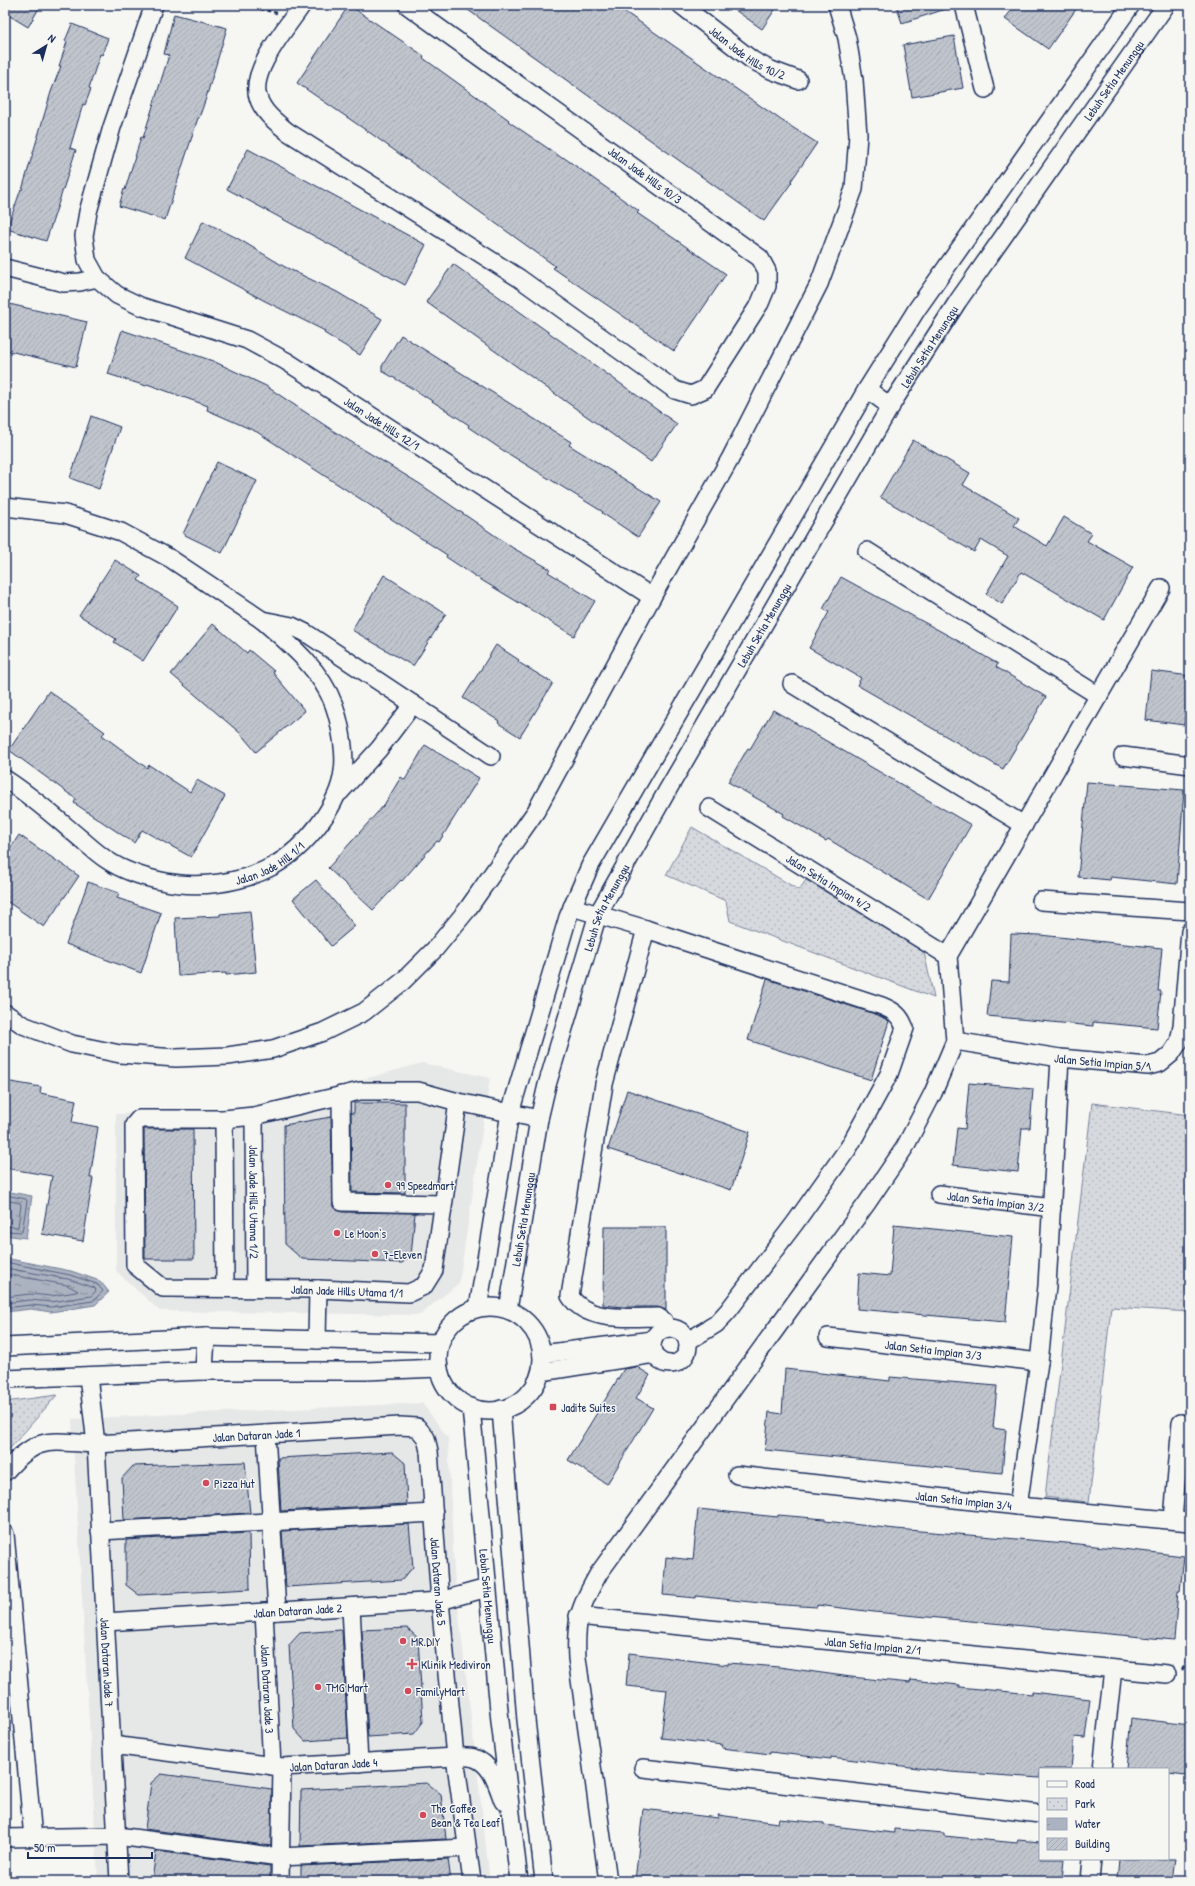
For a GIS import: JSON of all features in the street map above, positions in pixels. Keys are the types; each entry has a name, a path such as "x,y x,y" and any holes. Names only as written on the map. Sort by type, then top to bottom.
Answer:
{"street":[{"name":"Jalan Jade Hills 12/1","path":"154,5 112,127 88,212 84,236 87,260 98,278 117,295 140,306 247,340 286,361 652,596"},
{"name":"Jalan Jade Hills 10/3","path":"299,9 266,56 258,76 257,97 269,117 288,132 519,278 675,390 691,395 705,389 760,303 767,286 767,271 760,258 407,5"},
{"name":"Jalan Jade Hills 10/2","path":"681,5 752,60 771,70 798,80"},
{"path":"5,1013 23,1024 72,1044 120,1054 176,1058 228,1056 273,1049 323,1032 364,1012 408,977 435,949 467,910 536,811 652,596 730,459 819,284 854,189 858,135 854,80 847,38 837,5"},
{"path":"964,5 985,89"},
{"path":"478,1308 510,1113 572,907 590,866 867,389 917,309 1131,5"},
{"name":"Lebuh Setia Menunggu","path":"508,1310 539,1119 546,1085 598,914 666,790 891,407 958,301 1166,5"},
{"path":"5,268 64,283 80,282 98,278"},
{"path":"867,389 891,407"},
{"path":"5,507 65,514 120,532 171,559 262,620 292,626 306,634 491,756"},
{"path":"867,551 1098,696"},
{"path":"608,1881 577,1658 576,1638 578,1616 586,1596 600,1573 867,1203 901,1153 933,1093 955,1041 948,956 1161,588"},
{"name":"Jalan Jade Hill 1/1","path":"5,779 26,794 107,861 134,873 161,881 190,884 221,882 248,876 273,866 294,850 312,833 328,813 338,794 344,771 342,744 334,705 318,676 293,648 262,620"},
{"path":"792,684 1024,825"},
{"path":"338,794 379,748 413,704"},
{"path":"1123,756 1190,765"},
{"name":"Jalan Setia Impian 4/2","path":"709,808 948,956"},
{"path":"1041,901 1190,911"},
{"path":"572,907 646,929 882,1006 901,1017 905,1028 889,1074 849,1147 728,1311 716,1324 688,1341"},
{"path":"646,929 604,1084 570,1296 576,1305 585,1311 597,1315 658,1317 664,1321 666,1328"},
{"name":"Jalan Setia Impian 5/1","path":"955,1041 1060,1058 1148,1066 1160,1063 1171,1054 1179,1042 1182,1026 1190,931"},
{"path":"1018,1506 1039,1362 1052,1208 1060,1058"},
{"path":"225,1288 224,1119 254,1116 360,1091 418,1091 458,1102 539,1119"},
{"path":"341,1095 342,1202 442,1204"},
{"name":"Jalan Jade Hills Utama 1/1","path":"224,1119 139,1119 134,1125 135,1265 162,1288 318,1289 409,1293 424,1286 434,1270 442,1204 458,1102"},
{"name":"Jalan Jade Hills Utama 1/2","path":"254,1116 255,1288"},
{"name":"Jalan Setia Impian 3/2","path":"939,1194 1052,1208"},
{"path":"316,1340 318,1289"},
{"path":"493,1307 508,1310 521,1317 532,1327 539,1340 542,1354 540,1372 535,1385 527,1396 515,1405 502,1409 486,1410 471,1407 456,1398 445,1384 439,1368 438,1356 440,1343 454,1320 478,1308 493,1307"},
{"path":"671,1327 682,1332 688,1341 687,1353 684,1358 674,1364 662,1363 653,1347 658,1332 666,1328 671,1327"},
{"path":"5,1347 206,1337 440,1343"},
{"path":"204,1371 206,1337"},
{"name":"Jalan Setia Impian 3/3","path":"828,1337 1039,1362"},
{"path":"542,1354 653,1347"},
{"path":"540,1372 653,1347"},
{"path":"5,1379 204,1371 366,1371 439,1368"},
{"name":"Jalan Dataran Jade 7","path":"88,1376 96,1444 119,1881"},
{"name":"Lebuh Setia Menunggu","path":"471,1407 500,1721 519,1881"},
{"path":"502,1409 526,1720 544,1881"},
{"path":"1173,1520 1181,1423"},
{"name":"Jalan Dataran Jade 1","path":"5,1472 16,1460 31,1448 47,1442 96,1444 400,1426 417,1427"},
{"name":"Jalan Dataran Jade 5","path":"417,1427 426,1438 429,1451 440,1601 455,1757 472,1881"},
{"name":"Jalan Dataran Jade 3","path":"266,1434 271,1522 271,1612 280,1881"},
{"name":"Jalan Setia Impian 3/4","path":"737,1475 1018,1506 1190,1522"},
{"path":"100,1531 434,1513"},
{"path":"5,1534 33,1838"},
{"name":"Jalan Dataran Jade 2","path":"105,1622 440,1601 488,1588"},
{"path":"351,1607 359,1763"},
{"name":"Jalan Setia Impian 2/1","path":"578,1616 1167,1674"},
{"path":"1102,1768 1113,1669"},
{"name":"Jalan Dataran Jade 4","path":"112,1745 277,1766 455,1757 474,1758 487,1765 495,1778 513,1827"},
{"path":"643,1768 1039,1814"},
{"path":"5,1838 117,1836 280,1857 467,1848"},
{"path":"1090,1881 1092,1860"}],"path":[{"path":"246,5 277,13 299,9"},
{"path":"1167,1674 1181,1671 1186,1664 1190,1636"}],"shaded area":[{"path":"422,1063 490,1078 459,1283 420,1315 160,1311 116,1271 116,1114 260,1108"},
{"path":"422,1403 448,1438 454,1572 490,1881 98,1881 72,1419"}],"green space":[{"path":"692,827 799,890 806,880 924,952 934,998 730,921 726,901 666,875"},
{"path":"1092,1103 1190,1115 1190,1312 1111,1307 1089,1502 1045,1497"},
{"path":"57,1395 5,1454 5,1402"}],"water":[{"path":"5,1191 32,1196 26,1238 5,1235"},
{"path":"5,1258 71,1271 100,1281 109,1292 95,1305 51,1312 31,1309 5,1312"}],"building":[{"path":"5,5 41,5 28,27 5,13"},
{"path":"349,5 424,56 423,58 509,120 508,121 562,158 563,157 639,211 637,213 726,274 674,351 553,268 555,266 373,135 297,83"},
{"path":"461,5 615,5 781,120 817,143 791,181 792,182 764,221"},
{"path":"728,5 778,5 762,29"},
{"path":"896,5 948,5 949,8 902,23"},
{"path":"1015,5 1079,5 1048,49 1005,19"},
{"path":"174,14 227,28 206,98 198,118 165,220 119,206 141,137 143,138 169,55 164,54"},
{"path":"72,24 108,38 102,55 100,54 89,88 91,89 85,105 83,104 70,148 76,150 46,241 7,229 21,189 22,190 51,92 61,66 59,66 67,42 65,41"},
{"path":"954,36 963,88 912,97 903,45"},
{"path":"248,149 426,245 405,285 227,189"},
{"path":"203,221 237,238 285,267 337,292 382,319 360,355 324,333 325,331 185,258"},
{"path":"453,264 677,424 651,462 426,302"},
{"path":"5,303 87,322 76,367 5,350"},
{"path":"122,330 213,361 266,386 335,432 420,484 513,548 550,569 548,572 595,601 574,636 478,578 446,557 447,555 257,432 207,410 208,406 147,384 146,386 108,374"},
{"path":"401,335 571,442 569,445 661,502 638,537 602,513 603,512 504,451 468,427 469,425 415,390 382,371 382,366"},
{"path":"91,416 120,427 99,489 70,478"},
{"path":"913,440 970,473 963,485 1019,518 1014,526 1047,546 1064,517 1092,534 1087,541 1133,567 1104,620 1021,572 1002,604 986,594 1008,556 981,540 974,552 880,497"},
{"path":"217,462 257,481 222,553 183,534"},
{"path":"115,560 141,576 138,580 178,606 143,661 114,642 116,639 79,615"},
{"path":"384,575 446,614 413,666 352,630"},
{"path":"841,577 998,664 996,667 1046,697 1003,769 857,685 861,678 809,648 829,612 823,609"},
{"path":"213,624 247,653 249,650 274,671 273,673 305,711 256,752 240,733 171,674"},
{"path":"496,645 519,660 518,662 553,683 520,737 498,723 499,721 463,698"},
{"path":"1151,671 1190,676 1184,725 1146,720"},
{"path":"49,691 105,732 102,735 147,768 149,765 190,792 197,780 225,796 191,857 142,830 134,843 74,803 76,799 9,750"},
{"path":"773,710 971,825 928,899 828,839 826,841 783,816 784,814 728,782"},
{"path":"425,745 479,778 439,842 437,841 402,881 401,880 373,910 328,868 384,805 401,777 405,780"},
{"path":"1087,782 1184,790 1177,884 1111,877 1110,880 1078,877"},
{"path":"19,835 79,876 44,927 5,900 5,856"},
{"path":"316,880 355,926 331,946 293,899"},
{"path":"88,882 119,893 117,898 161,913 141,973 66,944"},
{"path":"250,911 256,972 226,975 226,973 178,976 175,918 220,916 220,914"},
{"path":"1011,934 1040,935 1162,948 1158,991 1161,991 1157,1028 1093,1022 1093,1026 987,1016 991,981 1009,982"},
{"path":"767,979 878,1015 889,1021 871,1080 748,1040"},
{"path":"5,1081 41,1087 40,1093 76,1100 72,1122 98,1127 90,1178 93,1178 83,1241 42,1234 52,1176 5,1168"},
{"path":"969,1083 1033,1089 1030,1128 1022,1128 1018,1172 953,1165 957,1128 965,1129"},
{"path":"627,1090 750,1132 731,1190 608,1149"},
{"path":"354,1103 405,1103 405,1193 352,1192 351,1113 354,1113"},
{"path":"331,1117 333,1207 342,1212 415,1213 411,1256 402,1263 302,1259 285,1244 284,1125"},
{"path":"144,1129 193,1129 194,1259 145,1259"},
{"path":"894,1225 1013,1237 1005,1322 857,1309 859,1273 890,1276"},
{"path":"604,1227 666,1227 666,1310 658,1307 623,1307 603,1305"},
{"path":"637,1367 650,1375 636,1398 653,1408 607,1484 568,1460 624,1369"},
{"path":"785,1369 890,1381 890,1377 997,1386 993,1428 1006,1430 1002,1473 765,1450 769,1412 782,1414"},
{"path":"392,1452 405,1463 407,1504 281,1511 278,1458"},
{"path":"245,1462 250,1513 124,1520 122,1478 133,1466"},
{"path":"698,1509 778,1517 778,1515 825,1519 825,1521 896,1529 1078,1544 1184,1556 1180,1591 1178,1591 1174,1640 874,1612 817,1605 817,1607 769,1604 696,1596 696,1598 663,1595 666,1557 693,1560"},
{"path":"409,1524 413,1567 402,1580 286,1587 282,1531"},
{"path":"249,1533 250,1589 139,1595 126,1585 126,1540"},
{"path":"407,1628 418,1638 423,1722 414,1734 368,1737 362,1630"},
{"name":"TMG Mart","path":"341,1630 348,1738 305,1741 294,1729 289,1645 300,1633"},
{"path":"629,1653 728,1665 728,1663 779,1667 851,1677 910,1683 911,1680 959,1685 959,1687 1032,1694 1032,1692 1090,1699 1085,1738 1074,1737 1071,1768 1039,1768 1039,1778 950,1772 831,1757 831,1759 770,1752 770,1754 722,1748 723,1745 661,1738 667,1690 626,1686"},
{"path":"1131,1718 1190,1725 1186,1776 1169,1774 1169,1768 1126,1768"},
{"path":"161,1774 272,1789 271,1846 145,1829 151,1783"},
{"path":"427,1783 441,1794 446,1839 300,1846 301,1790"},
{"path":"643,1809 718,1818 718,1815 778,1823 779,1819 824,1823 824,1825 894,1833 894,1829 944,1833 944,1836 1017,1843 1018,1840 1039,1842 1039,1860 1064,1860 1062,1881 1014,1881 973,1876 973,1881 635,1881"},
{"path":"156,1851 270,1866 270,1881 152,1881"},
{"path":"448,1859 451,1881 301,1881 301,1866"},
{"path":"1175,1859 1172,1881 1117,1881 1119,1860"}],"place":[{"name":"99 Speedmart","path":"388,1185"},
{"name":"Le Moon‘s","path":"337,1233"},
{"name":"7-Eleven","path":"375,1254"},
{"name":"Jadite Suites","path":"553,1407"},
{"name":"Pizza Hut","path":"206,1483"},
{"name":"MR.DIY","path":"403,1641"},
{"name":"Klinik Mediviron","path":"412,1664"},
{"name":"TMG Mart","path":"318,1687"},
{"name":"FamilyMart","path":"408,1691"},
{"name":"The Coffee Bean & Tea Leaf","path":"423,1815"}]}
